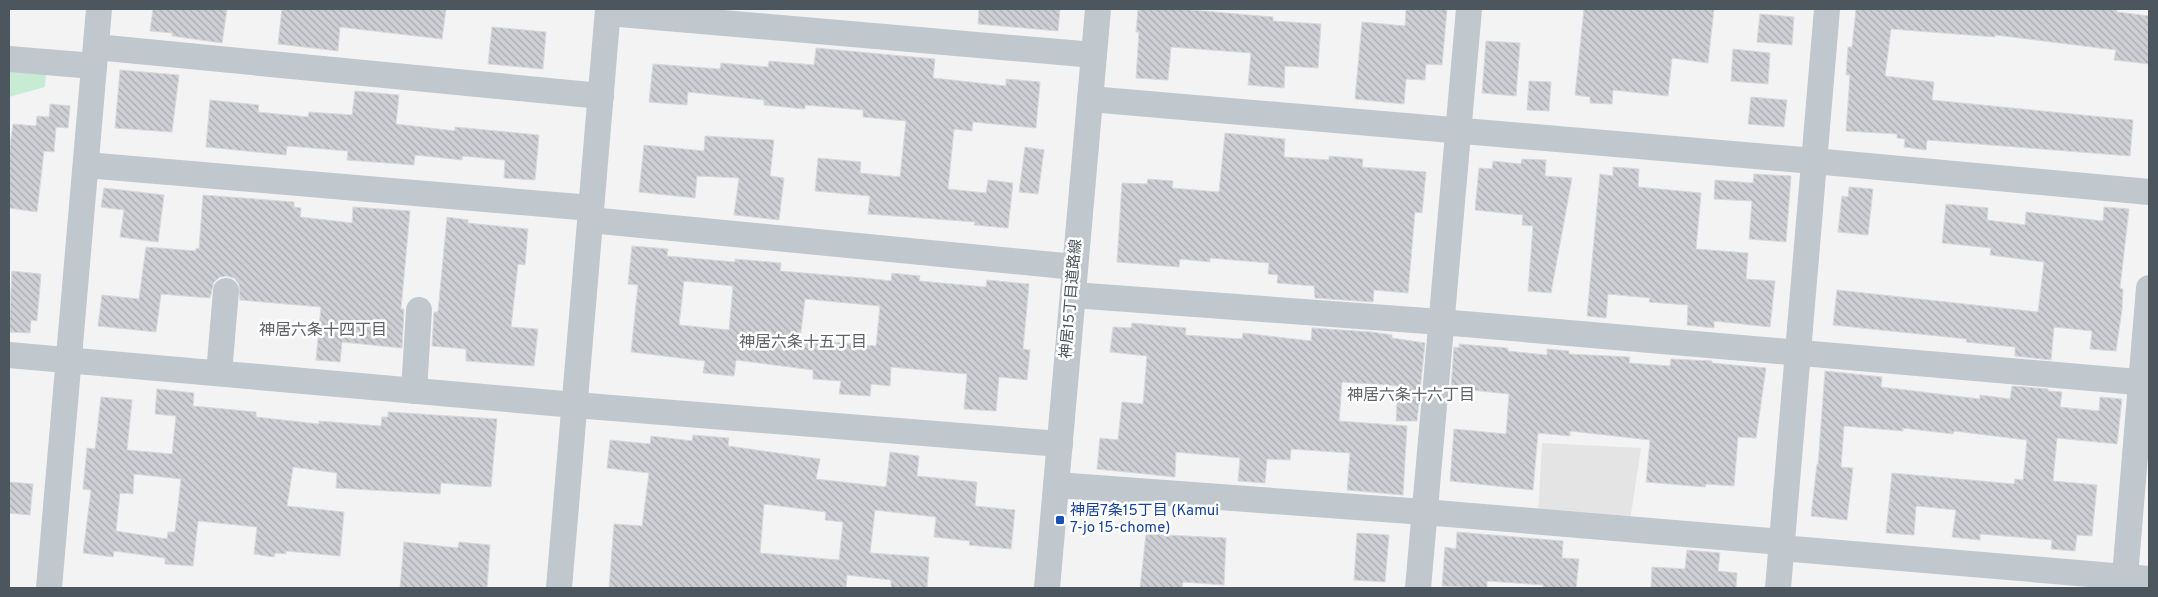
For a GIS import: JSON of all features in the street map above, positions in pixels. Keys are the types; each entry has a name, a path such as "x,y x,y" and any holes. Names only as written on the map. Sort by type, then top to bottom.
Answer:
{"street":[{"path":"49,588 99,9"},
{"name":"神居15丁目道路線","path":"1047,588 1098,9"},
{"path":"1418,588 1469,9"},
{"path":"1778,588 1826,9"},
{"path":"559,588 608,11 1094,55"},
{"path":"9,59 95,56 601,96"},
{"path":"1090,99 1814,160 2149,192"},
{"path":"86,165 591,214 1075,267"},
{"path":"1056,485 1424,512 1781,545 2133,581 2149,288"},
{"path":"219,373 226,291"},
{"path":"1073,295 1441,322 2144,382"},
{"path":"414,391 418,310"},
{"path":"9,355 575,405 1060,444"}],"shaded area":[{"path":"1542,443 1641,448 1630,521 1538,514"}],"green space":[{"path":"9,72 46,74 45,87 9,97"}],"building":[{"path":"153,9 227,9 222,43 172,36 172,33 150,31"},
{"path":"282,9 446,9 442,39 340,27 338,51 278,44"},
{"path":"979,9 1060,9 1058,31 978,24"},
{"path":"1138,9 1180,9 1273,17 1273,21 1321,24 1318,68 1285,66 1284,88 1248,85 1251,53 1171,47 1168,80 1136,78 1139,32 1136,32"},
{"path":"1406,9 1447,9 1442,65 1426,64 1425,80 1406,79 1404,104 1355,99 1362,22 1405,26"},
{"path":"1584,9 1714,9 1708,63 1672,58 1668,96 1613,90 1612,104 1590,103 1590,97 1575,95"},
{"path":"1856,9 2117,9 2117,12 2149,16 2149,64 2114,60 2116,50 1995,35 1995,37 1891,29 1885,76 1934,82 1932,100 2133,120 2130,156 1927,140 1926,150 1904,147 1905,139 1897,138 1897,134 1846,131 1850,75 1846,75 1848,47 1852,47"},
{"path":"1760,14 1794,17 1792,45 1757,42"},
{"path":"492,27 546,32 543,69 488,64"},
{"path":"1486,41 1520,43 1516,96 1482,93"},
{"path":"816,48 935,59 933,78 1006,86 1006,79 1040,82 1036,128 973,122 972,131 954,129 948,189 986,193 988,180 1013,183 1008,228 974,225 975,222 868,214 870,196 815,191 818,158 861,162 860,173 900,177 906,121 863,117 863,110 805,105 805,109 764,105 764,100 688,92 687,105 649,102 653,64 720,69 721,63 768,67 769,61 814,65"},
{"path":"1733,49 1770,53 1768,84 1731,81"},
{"path":"120,70 179,75 172,132 115,128"},
{"path":"1529,81 1551,82 1549,111 1527,110"},
{"path":"355,91 399,95 396,124 455,131 455,127 539,135 535,180 504,178 505,160 462,156 462,160 415,155 414,165 347,160 348,151 287,146 286,155 206,147 210,100 259,105 258,112 308,117 309,112 352,115"},
{"path":"1751,97 1787,100 1784,127 1748,124"},
{"path":"50,104 70,106 68,128 56,127 54,152 44,151 37,212 9,208 9,154 13,124 36,126 37,116 49,117"},
{"path":"1225,133 1285,139 1284,157 1329,160 1329,156 1363,159 1362,167 1426,172 1422,213 1415,212 1408,293 1374,290 1373,302 1315,298 1314,286 1277,283 1278,275 1268,274 1269,263 1210,258 1210,262 1180,259 1179,267 1117,262 1122,183 1147,184 1148,179 1173,181 1172,188 1219,192"},
{"path":"705,136 774,140 770,176 784,178 779,220 734,215 739,178 697,176 695,198 639,192 644,145 704,151"},
{"path":"1025,147 1044,150 1038,194 1019,192"},
{"path":"1522,159 1546,160 1545,176 1572,178 1551,293 1528,291 1533,226 1522,225 1523,215 1475,210 1479,168 1492,169 1493,161 1521,164"},
{"path":"1613,167 1639,169 1638,187 1701,193 1696,249 1748,253 1746,279 1775,281 1770,327 1714,321 1714,328 1687,325 1688,305 1649,302 1650,298 1608,294 1606,318 1587,316 1600,174 1613,176"},
{"path":"1754,174 1791,176 1786,242 1749,239 1752,201 1714,199 1715,180 1753,183"},
{"path":"1849,187 1873,189 1868,235 1838,232 1842,196 1848,197"},
{"path":"104,188 164,195 158,242 120,237 124,210 101,207"},
{"path":"203,195 294,202 294,207 301,208 300,217 352,223 353,207 410,211 401,309 404,309 402,348 342,342 340,362 316,360 321,307 240,300 239,284 234,278 227,276 220,277 214,282 210,298 161,294 156,332 98,326 102,295 139,299 146,247 196,251 196,248 199,249"},
{"path":"1946,204 1988,208 1987,220 2025,225 2026,212 2103,221 2104,207 2129,209 2120,288 2123,289 2122,309 2116,351 2090,349 2092,331 2054,327 2051,360 2015,356 2015,347 1966,342 1967,339 1833,325 1837,290 2038,312 2044,262 1990,255 1991,248 1942,243"},
{"path":"447,217 468,220 468,223 528,229 525,265 518,264 511,327 538,329 534,366 466,361 466,349 432,346 434,312 438,312"},
{"path":"632,246 668,249 667,256 735,262 735,259 781,263 780,271 891,281 892,273 920,276 919,281 986,287 987,280 1029,284 1023,349 1030,350 1027,380 999,377 996,411 964,409 967,374 891,367 890,386 871,384 870,396 839,394 841,381 813,379 813,370 736,360 734,376 703,373 705,361 631,352 638,285 628,284","holes":["684,281 733,286 729,330 679,325","805,299 880,306 876,346 800,339"]},
{"path":"12,271 41,274 37,321 31,320 30,333 9,332"},
{"path":"1132,323 1186,328 1185,335 1242,339 1243,333 1311,341 1312,328 1371,332 1392,335 1392,338 1425,343 1417,421 1396,421 1398,386 1342,382 1339,421 1407,426 1403,495 1347,490 1350,453 1291,449 1290,460 1267,459 1265,483 1238,481 1240,458 1176,452 1175,477 1097,469 1100,438 1118,440 1122,402 1143,404 1147,356 1110,352 1113,327 1131,328"},
{"path":"1459,344 1508,348 1508,351 1547,355 1547,349 1569,351 1569,354 1630,357 1629,363 1670,366 1671,359 1712,361 1712,363 1766,368 1756,438 1738,437 1734,486 1706,484 1705,487 1646,482 1650,440 1570,431 1570,436 1538,433 1533,490 1450,481 1454,429 1506,434 1509,394 1451,388 1454,347 1459,348"},
{"path":"1825,371 1882,377 1881,387 1980,399 1980,395 2010,399 2012,386 2048,389 2048,391 2062,392 2060,407 2099,411 2100,397 2122,399 2117,444 2057,438 2053,481 2097,485 2092,536 2077,535 2075,551 2051,549 2052,540 1980,534 1980,540 1952,537 1956,510 1916,506 1914,535 1886,533 1892,473 2014,484 2015,479 2023,480 2027,440 1954,431 1953,434 1903,428 1903,431 1844,426 1841,467 1853,468 1847,520 1811,516 1818,465"},
{"path":"157,389 194,393 193,406 256,412 256,417 319,424 319,421 381,426 382,417 388,417 388,412 497,419 491,487 441,483 440,494 336,488 337,473 293,467 287,506 344,512 340,556 286,551 286,554 275,553 274,557 254,554 257,527 198,521 193,566 165,564 165,558 114,551 113,557 83,553 91,490 83,489 87,448 95,449 101,397 132,400 127,450 172,454 176,416 155,414","holes":["134,474 181,479 175,532 168,532 167,539 116,531 120,493 133,494"]},
{"path":"693,435 729,438 728,446 820,459 816,479 886,487 890,452 919,456 917,476 977,482 975,506 1015,510 1011,549 969,545 970,541 934,537 936,517 875,510 870,553 929,557 927,588 891,588 891,580 847,575 846,588 609,588 614,524 642,526 649,473 607,468 610,440 650,444 651,436 692,441","holes":["764,504 826,512 825,520 843,522 839,560 760,553"]},
{"path":"9,482 33,484 30,515 9,513"},
{"path":"1457,532 1563,541 1562,558 1579,559 1576,588 1543,588 1543,585 1487,581 1487,588 1442,586 1445,547 1456,549"},
{"path":"1357,533 1389,535 1385,582 1354,580"},
{"path":"1146,534 1226,538 1224,585 1183,582 1182,588 1140,588"},
{"path":"404,542 458,548 459,542 490,545 487,588 400,588"},
{"path":"1687,550 1720,553 1718,571 1737,573 1736,588 1651,588 1652,567 1685,569"}],"place":[{"name":"神居7条15丁目 (Kamui 7-jo 15-chome)","path":"1060,520"}],"district":[{"name":"神居六条十四丁目","path":"323,331"},
{"name":"神居六条十五丁目","path":"803,343"},
{"name":"神居六条十六丁目","path":"1411,396"}]}
